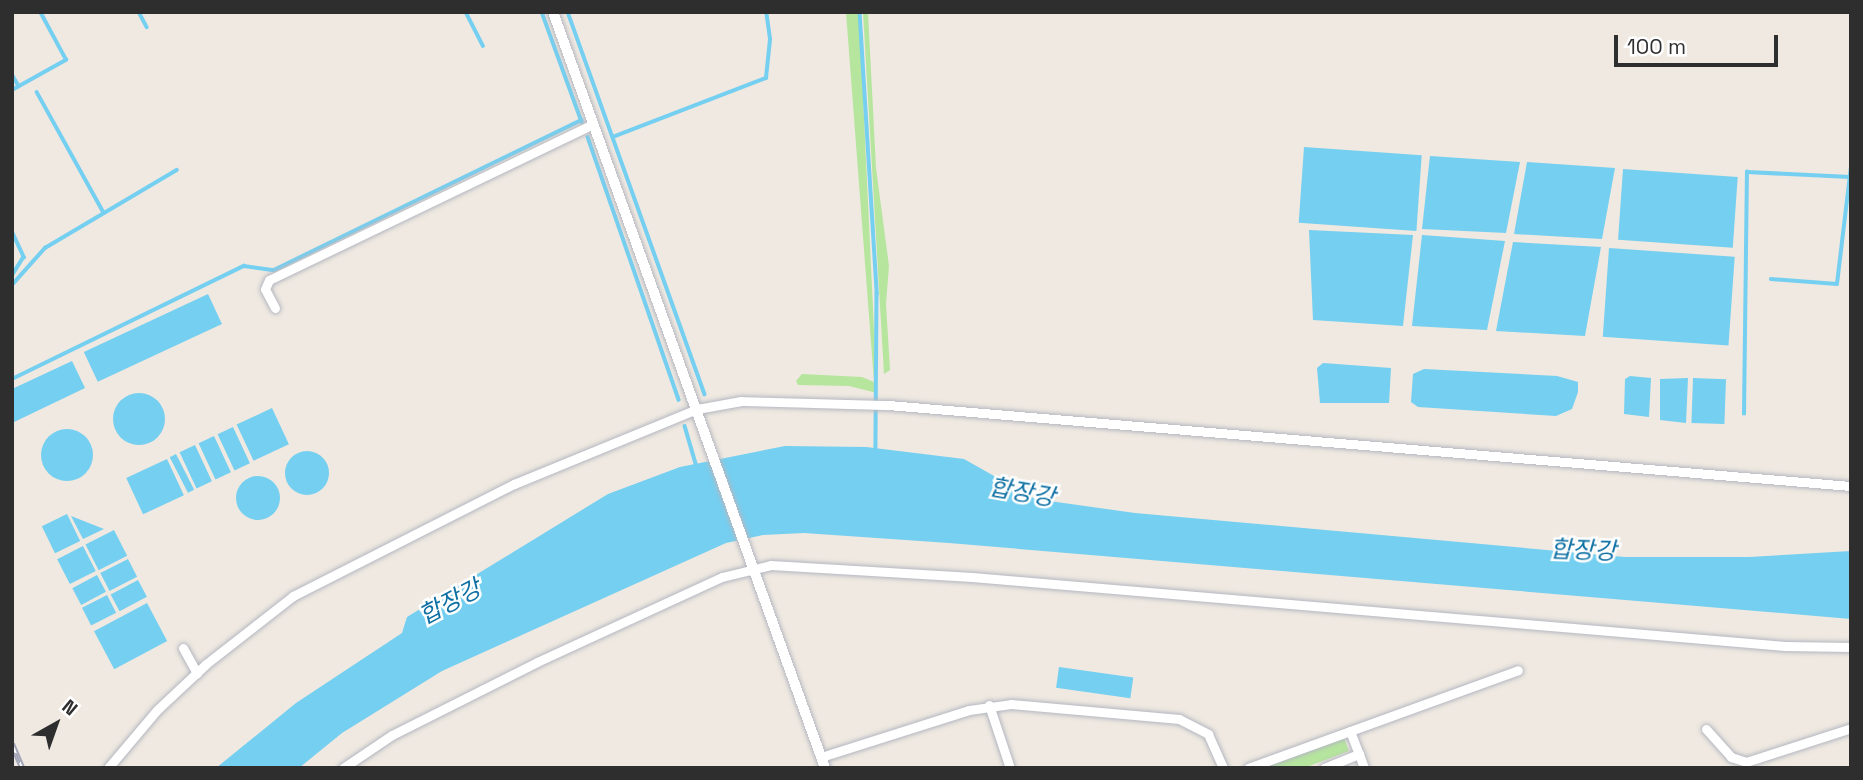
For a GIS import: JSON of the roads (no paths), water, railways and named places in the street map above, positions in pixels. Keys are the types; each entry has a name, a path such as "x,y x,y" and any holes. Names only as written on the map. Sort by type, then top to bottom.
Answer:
{"street":[{"path":"553,12 712,446 823,762 989,705 1111,709 1179,719 1208,734 1223,768"},
{"path":"275,308 265,289 269,280 593,124"},
{"path":"108,768 197,673 255,622 331,574 514,484 697,409 750,401 888,405 1851,486"},
{"path":"343,768 392,735 491,684 752,562 972,577 1785,646 1851,647"},
{"path":"183,648 197,673"},
{"path":"1248,768 1518,670"},
{"path":"989,705 1010,768"},
{"path":"1706,729 1731,757 1746,762 1851,728"},
{"path":"1350,731 1364,768"},
{"path":"1324,768 1359,754"}],"water":[{"path":"1304,147 1422,155 1416,231 1299,223"},
{"path":"1430,156 1520,162 1506,233 1422,229"},
{"path":"1527,162 1615,168 1602,239 1514,234"},
{"path":"1623,169 1738,177 1733,248 1618,240"},
{"path":"1309,230 1413,235 1403,326 1313,320"},
{"path":"1422,235 1505,241 1487,330 1412,326"},
{"path":"1513,242 1601,247 1585,336 1496,331"},
{"path":"1609,248 1735,257 1728,346 1603,337"},
{"path":"208,294 222,324 98,382 84,352"},
{"path":"72,361 85,388 12,423 12,389"},
{"path":"1323,363 1391,368 1389,403 1320,403 1317,368"},
{"path":"1424,369 1557,376 1578,382 1578,392 1572,409 1556,416 1418,407 1411,402 1413,374"},
{"path":"1630,376 1651,378 1649,417 1624,414 1625,379"},
{"path":"1688,378 1686,423 1660,420 1660,379"},
{"path":"1693,378 1726,379 1724,424 1691,423"},
{"path":"139,393 149,395 157,401 163,409 163,429 157,437 149,443 139,445 129,443 121,437 115,429 113,419 115,409 121,401 129,395"},
{"path":"272,408 289,444 254,461 237,424"},
{"path":"233,427 250,463 234,470 218,434"},
{"path":"67,429 77,431 85,437 91,445 91,465 85,473 77,479 67,481 57,479 49,473 43,465 41,455 43,445 49,437 57,431"},
{"path":"214,436 231,472 215,479 199,443"},
{"path":"195,445 212,481 196,488 180,452"},
{"name":"합장강","path":"785,446 866,447 964,459 1035,499 1135,513 1625,557 1749,557 1851,551 1851,619 949,543 804,533 763,535 726,543 442,671 342,733 299,768 216,768 296,703 402,633 407,617 608,494 680,467"},
{"path":"307,451 323,457 329,473 323,489 307,495 291,489 285,473 291,457"},
{"path":"176,454 194,490 188,493 170,457"},
{"path":"167,459 184,495 143,514 126,478"},
{"path":"258,476 274,482 280,498 274,514 258,520 242,514 236,498 242,482"},
{"path":"67,514 80,541 55,553 42,526"},
{"path":"71,516 104,529 83,539"},
{"path":"114,530 127,556 99,570 85,545"},
{"path":"83,546 96,571 70,584 57,559"},
{"path":"128,559 137,577 109,591 100,573"},
{"path":"97,575 106,592 81,605 72,588"},
{"path":"138,580 147,597 120,611 111,595"},
{"path":"107,595 116,613 91,626 82,608"},
{"path":"147,603 167,641 114,669 94,631"},
{"path":"1059,667 1133,677 1130,698 1056,688"}],"waterway":[{"path":"12,90 66,60 40,12"},
{"path":"139,12 147,27"},
{"path":"466,12 483,46"},
{"path":"542,12 582,122"},
{"path":"568,12 705,394"},
{"path":"613,137 766,78 770,39 766,12"},
{"path":"860,12 877,293 876,451"},
{"path":"12,74 19,86"},
{"path":"37,92 104,213"},
{"path":"12,379 244,266 274,270 581,120"},
{"path":"588,137 679,400"},
{"path":"1771,279 1837,284 1851,166"},
{"path":"12,285 45,248 177,170"},
{"path":"1744,414 1747,172 1850,177"},
{"path":"12,231 24,257 12,276"},
{"path":"685,426 697,467"}],"railway":[{"path":"12,744 22,768"}]}
